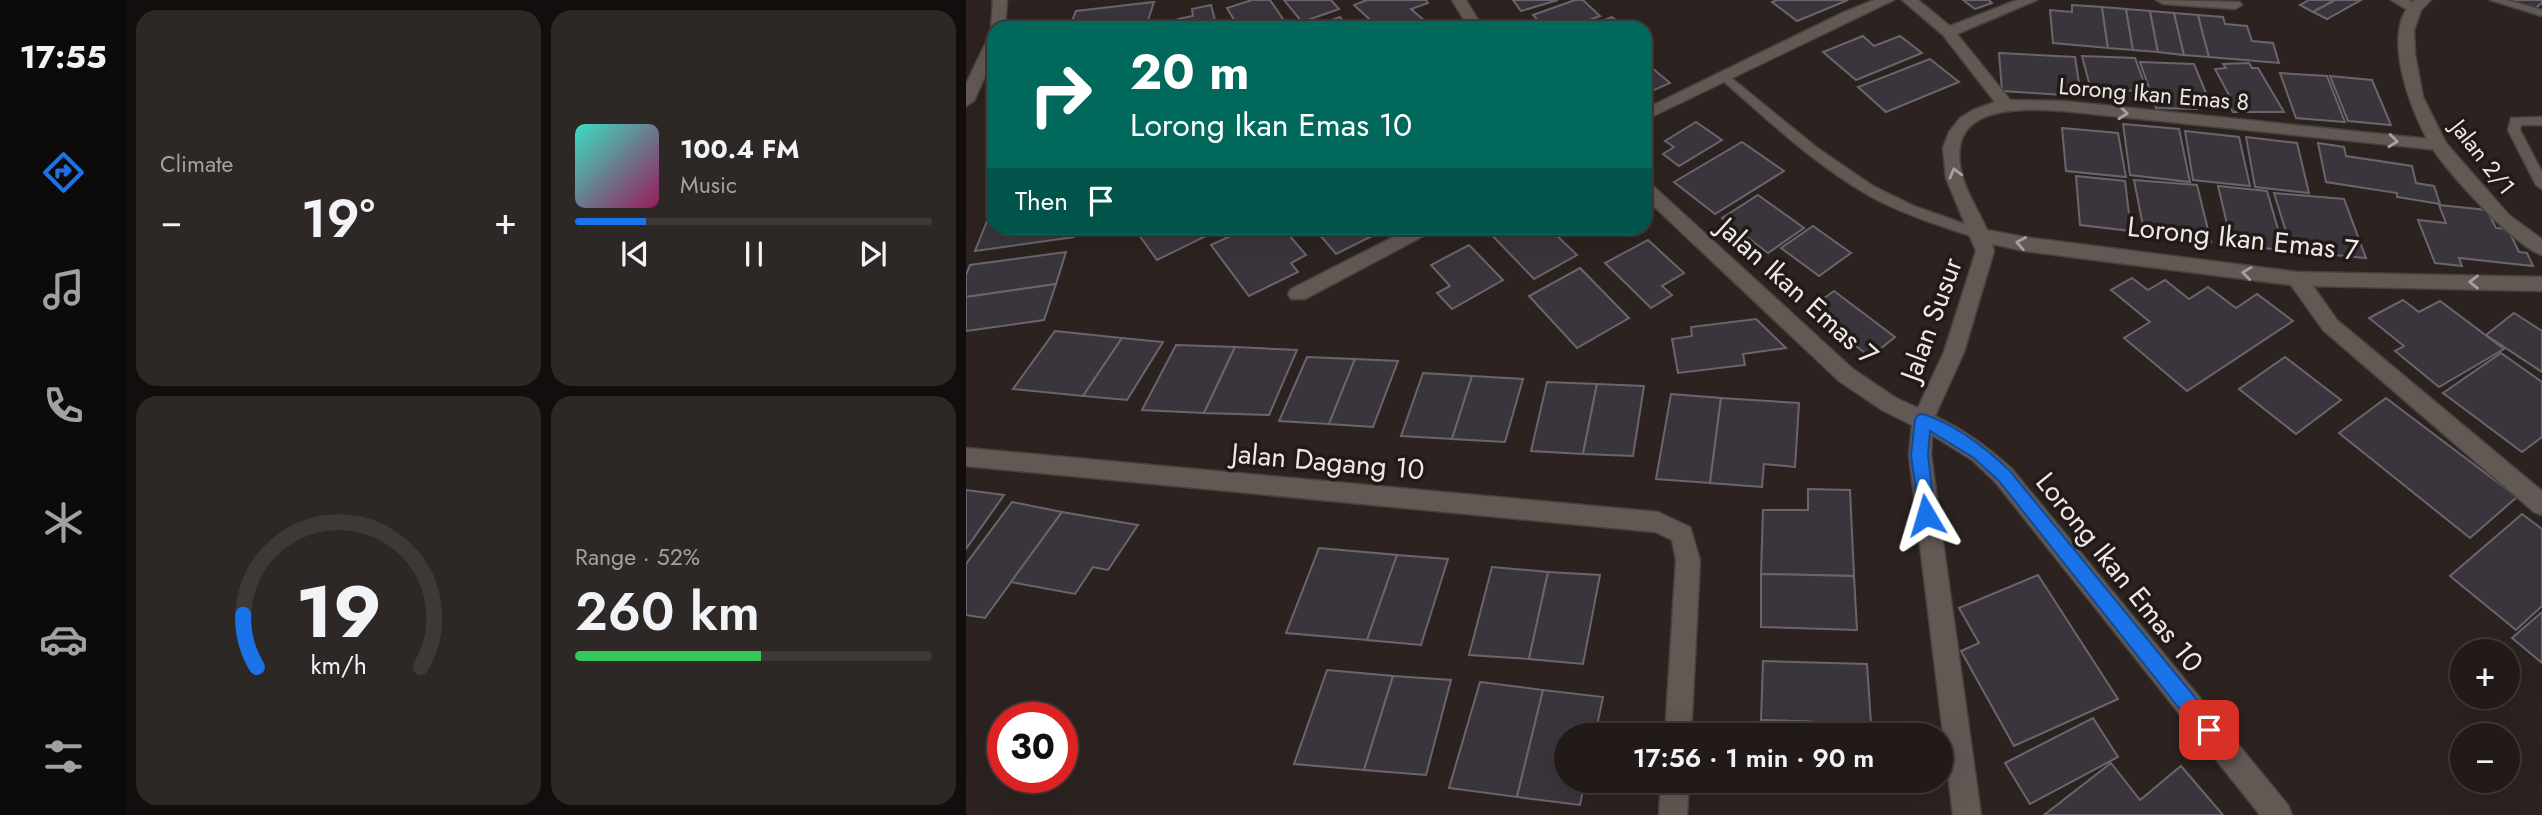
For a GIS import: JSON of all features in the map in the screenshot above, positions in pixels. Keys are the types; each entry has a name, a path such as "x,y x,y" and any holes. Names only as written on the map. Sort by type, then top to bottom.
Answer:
{"street":[{"path":"998,21 1000,0"},
{"path":"1459,0 1469,21"},
{"path":"1652,112 1847,16 1887,0"},
{"path":"1909,0 1948,32 2006,105 1979,113 1966,121 1952,146 1951,161 1961,197 1982,235"},
{"path":"1948,32 2030,0"},
{"path":"2163,0 2235,5"},
{"path":"2398,0 2419,4"},
{"name":"Jalan 2/1","path":"2419,4 2407,30 2409,65 2415,97 2440,145 2503,219 2542,248"},
{"path":"966,101 987,55"},
{"name":"Lorong Ikan Emas 8","path":"2006,105 2076,108 2440,145"},
{"name":"Jalan Ikan Emas 7","path":"1652,195 1846,375 1889,404 1923,420"},
{"path":"1298,294 1412,235"},
{"name":"Lorong Ikan Emas 7","path":"1982,235 2024,244 2297,279 2542,284"},
{"name":"Jalan Susur","path":"1923,420 1954,352 1978,278 1985,251 1982,235"},
{"path":"2297,279 2330,325 2542,505"},
{"path":"1923,420 1920,455 1922,488 1967,815"},
{"name":"Lorong Ikan Emas 10","path":"1923,420 1954,435 1980,453 2004,476 2278,815"},
{"name":"Jalan Dagang 10","path":"966,457 1658,522 1682,534 1688,560 1679,723"},
{"path":"1673,815 1674,793"}],"lane":[{"path":"2495,0 2542,13"},
{"path":"1724,76 1809,149 1869,190 1909,209 1982,235"},
{"path":"2542,121 2515,121 2514,131 2542,185"}],"building":[{"path":"1252,0 1270,0 1284,21 1235,21 1227,8"},
{"path":"1284,0 1331,0 1339,9 1305,21 1301,21"},
{"path":"1367,0 1426,0 1428,3 1411,9 1425,21 1371,21 1354,5"},
{"path":"1513,0 1558,0 1521,11"},
{"path":"1575,0 1583,0 1600,16 1586,21 1539,21 1533,15"},
{"path":"1848,0 1797,21 1772,2"},
{"path":"1963,0 1989,0 1992,3 1975,9"},
{"path":"2309,0 2335,0 2313,12 2300,5"},
{"path":"2335,0 2361,0 2327,19 2313,12"},
{"path":"2510,0 2542,0 2542,3 2533,10"},
{"path":"1154,2 1148,21 1072,21 1076,11"},
{"path":"1211,5 1215,21 1178,21 1193,16 1192,9"},
{"path":"2072,5 2102,7 2108,48 2053,43 2050,10 2072,12"},
{"path":"2102,7 2126,9 2133,50 2108,48"},
{"path":"2126,9 2150,11 2158,52 2133,50"},
{"path":"2150,11 2174,13 2184,55 2158,52"},
{"path":"2174,13 2198,15 2209,57 2184,55"},
{"path":"2198,15 2223,17 2225,24 2247,26 2252,41 2273,43 2279,63 2209,57"},
{"path":"1863,36 1874,46 1900,36 1922,53 1856,80 1823,52"},
{"path":"1999,53 2075,57 2081,96 2002,91"},
{"path":"2082,56 2135,58 2147,91 2091,90"},
{"path":"1930,59 1959,82 1886,112 1858,87"},
{"path":"2140,62 2194,64 2206,93 2191,93 2197,109 2156,108"},
{"path":"2249,63 2252,68 2258,68 2284,112 2233,112 2223,95 2229,95 2215,69 2226,68 2223,64"},
{"path":"1652,68 1670,83 1652,91"},
{"path":"2280,73 2327,76 2345,122 2296,118"},
{"path":"2330,76 2372,80 2391,125 2348,121"},
{"path":"1696,122 1722,140 1679,166 1663,154 1674,147 1665,141"},
{"path":"2123,124 2179,129 2190,182 2130,175"},
{"path":"2062,128 2118,133 2126,177 2066,171"},
{"path":"2185,131 2239,137 2250,186 2193,180"},
{"path":"2246,137 2297,143 2309,193 2255,187"},
{"path":"1742,142 1784,171 1715,214 1674,182"},
{"path":"2318,143 2344,147 2346,156 2412,166 2416,183 2434,186 2440,204 2397,197 2397,193 2326,182"},
{"path":"2076,176 2125,181 2131,231 2080,225"},
{"path":"2134,180 2197,185 2211,242 2145,236"},
{"path":"2218,186 2267,191 2284,250 2232,245"},
{"path":"2274,193 2344,199 2366,258 2292,251"},
{"path":"1758,195 1804,228 1768,253 1722,218"},
{"path":"2439,205 2487,210 2496,228 2508,229 2519,252 2527,253 2533,266 2459,258 2462,266 2435,263 2418,220 2446,223"},
{"path":"987,221 987,235 1075,235 1074,237 975,251"},
{"path":"1813,226 1851,253 1819,276 1781,248"},
{"path":"1139,235 1206,236 1157,260"},
{"path":"1233,235 1289,235 1306,255 1291,263 1298,272 1249,296 1211,245"},
{"path":"1320,235 1374,235 1336,254"},
{"path":"1492,235 1556,235 1577,255 1534,279"},
{"path":"1648,240 1684,273 1662,286 1672,295 1651,308 1605,263"},
{"path":"1469,245 1503,280 1452,309 1437,293 1450,286 1431,265"},
{"path":"1066,252 1056,284 966,297 966,275 970,265"},
{"path":"1580,268 1629,318 1577,348 1529,296"},
{"path":"2132,278 2148,290 2165,280 2189,299 2208,287 2236,308 2257,294 2293,321 2187,391 2124,338 2150,322 2111,290"},
{"path":"1056,284 1044,320 966,331 966,297"},
{"path":"1834,291 1895,337 1870,357 1809,309"},
{"path":"2403,300 2419,312 2440,301 2504,349 2439,387 2395,351 2404,346 2369,318"},
{"path":"2514,313 2542,331 2542,372 2486,335"},
{"path":"1756,319 1786,348 1743,354 1745,365 1678,373 1672,339 1692,336 1691,327"},
{"path":"1055,331 1122,338 1083,396 1013,389"},
{"path":"1122,338 1163,342 1127,400 1083,396"},
{"path":"1176,345 1235,347 1204,413 1142,410"},
{"path":"1235,347 1297,350 1269,415 1204,413"},
{"path":"2501,353 2542,382 2542,437 2522,452 2443,393"},
{"path":"1307,357 1355,359 1329,424 1279,421"},
{"path":"2285,357 2341,400 2296,434 2239,389"},
{"path":"1355,359 1398,361 1373,427 1329,424"},
{"path":"1423,373 1472,376 1452,439 1401,436"},
{"path":"1472,376 1523,379 1505,442 1452,439"},
{"path":"1547,382 1597,384 1583,454 1531,451"},
{"path":"1597,384 1644,386 1633,456 1583,454"},
{"path":"1671,394 1721,398 1710,483 1656,479"},
{"path":"1721,398 1799,403 1795,467 1764,464 1762,487 1710,483"},
{"path":"2386,398 2517,497 2470,538 2339,433"},
{"path":"1808,489 1850,490 1854,576 1761,574 1763,510 1808,510"},
{"path":"966,490 1004,495 966,549"},
{"path":"1012,502 1062,512 985,618 966,615 966,564"},
{"path":"1062,512 1138,525 1108,570 1093,567 1075,594 1011,582"},
{"path":"2522,514 2542,529 2542,606 2516,630 2450,576"},
{"path":"1319,548 1397,555 1367,640 1286,633"},
{"path":"1397,555 1448,559 1421,645 1367,640"},
{"path":"1492,567 1548,572 1529,659 1469,655"},
{"path":"1548,572 1600,575 1583,664 1529,659"},
{"path":"1761,574 1854,576 1857,630 1761,627"},
{"path":"2038,575 2118,699 2014,746 1961,651 1979,643 1959,608"},
{"path":"2542,612 2542,663 2520,645 2520,639 2512,638"},
{"path":"1763,661 1867,664 1871,723 1761,720"},
{"path":"1327,670 1393,676 1364,770 1294,764"},
{"path":"1393,676 1451,680 1426,775 1364,770"},
{"path":"1480,682 1543,690 1517,797 1449,788"},
{"path":"1543,690 1603,697 1598,723 1554,723 1554,793 1582,793 1580,805 1517,797"},
{"path":"2093,718 2118,757 2030,804 2005,763"},
{"path":"1761,720 1844,723 1761,723"},
{"path":"2111,763 2140,800 2181,766 2223,815 2044,815"}],"route":[{"path":"1926,515 1920,455 1923,420 1954,435 1980,453 2004,476 2209,730"}]}
